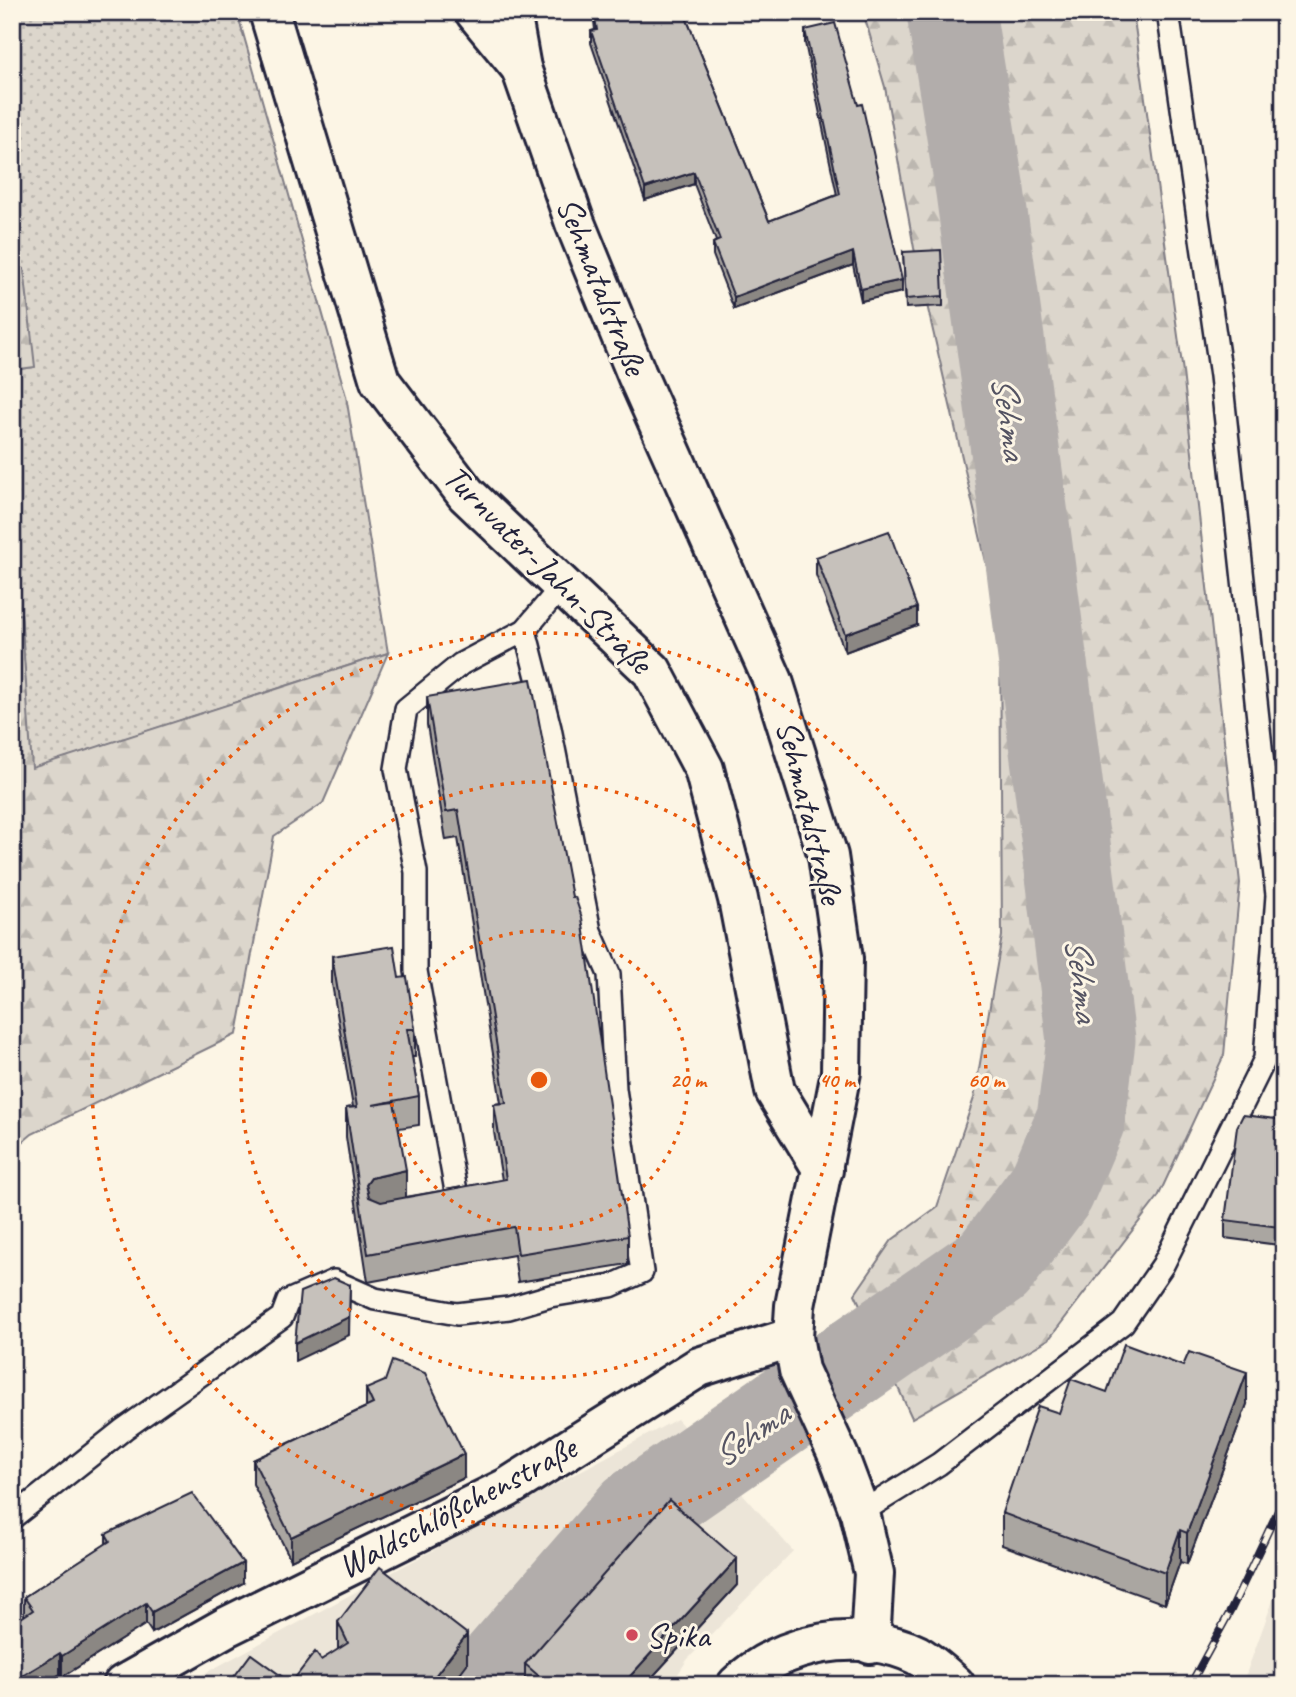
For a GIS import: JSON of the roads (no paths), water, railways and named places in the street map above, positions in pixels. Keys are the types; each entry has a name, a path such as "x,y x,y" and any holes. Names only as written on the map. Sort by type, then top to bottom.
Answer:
{"street":[{"name":"Turnvater-Jahn-Straße","path":"269,12 380,381 466,494 653,671 704,769 738,899 775,1091 823,1170"},
{"path":"475,12 522,68"},
{"name":"Sehmatalstraße","path":"511,12 522,68 575,223 637,374 773,681 828,856 843,959 841,1072 795,1306 796,1354 860,1513 874,1573 870,1644"},
{"name":"Waldschlößchenstraße","path":"123,1685 226,1627 507,1488 699,1367 796,1354"},
{"path":"737,1685 775,1656 812,1644 839,1641 870,1644 916,1655 955,1685"}],"lane":[{"path":"860,1513 939,1464 1123,1323 1163,1265 1265,1059 1278,895 1221,376 1168,12"},
{"path":"432,1207 458,1202 416,971 416,872 396,769 406,709 461,664 525,629 562,586"},
{"path":"12,1518 124,1429 282,1317 288,1301 334,1281 375,1299 457,1314 509,1308 550,1296 611,1286 642,1272 615,1088 609,974 590,931 550,727 525,629"}],"waterway":[{"name":"Sehma","path":"486,1685 636,1513 994,1265 1051,1189 1081,1119 1091,1040 980,191 951,12"}],"railway":[{"path":"1190,1685 1231,1610 1284,1498"}],"place":[{"name":"Spika","path":"632,1635"}]}
